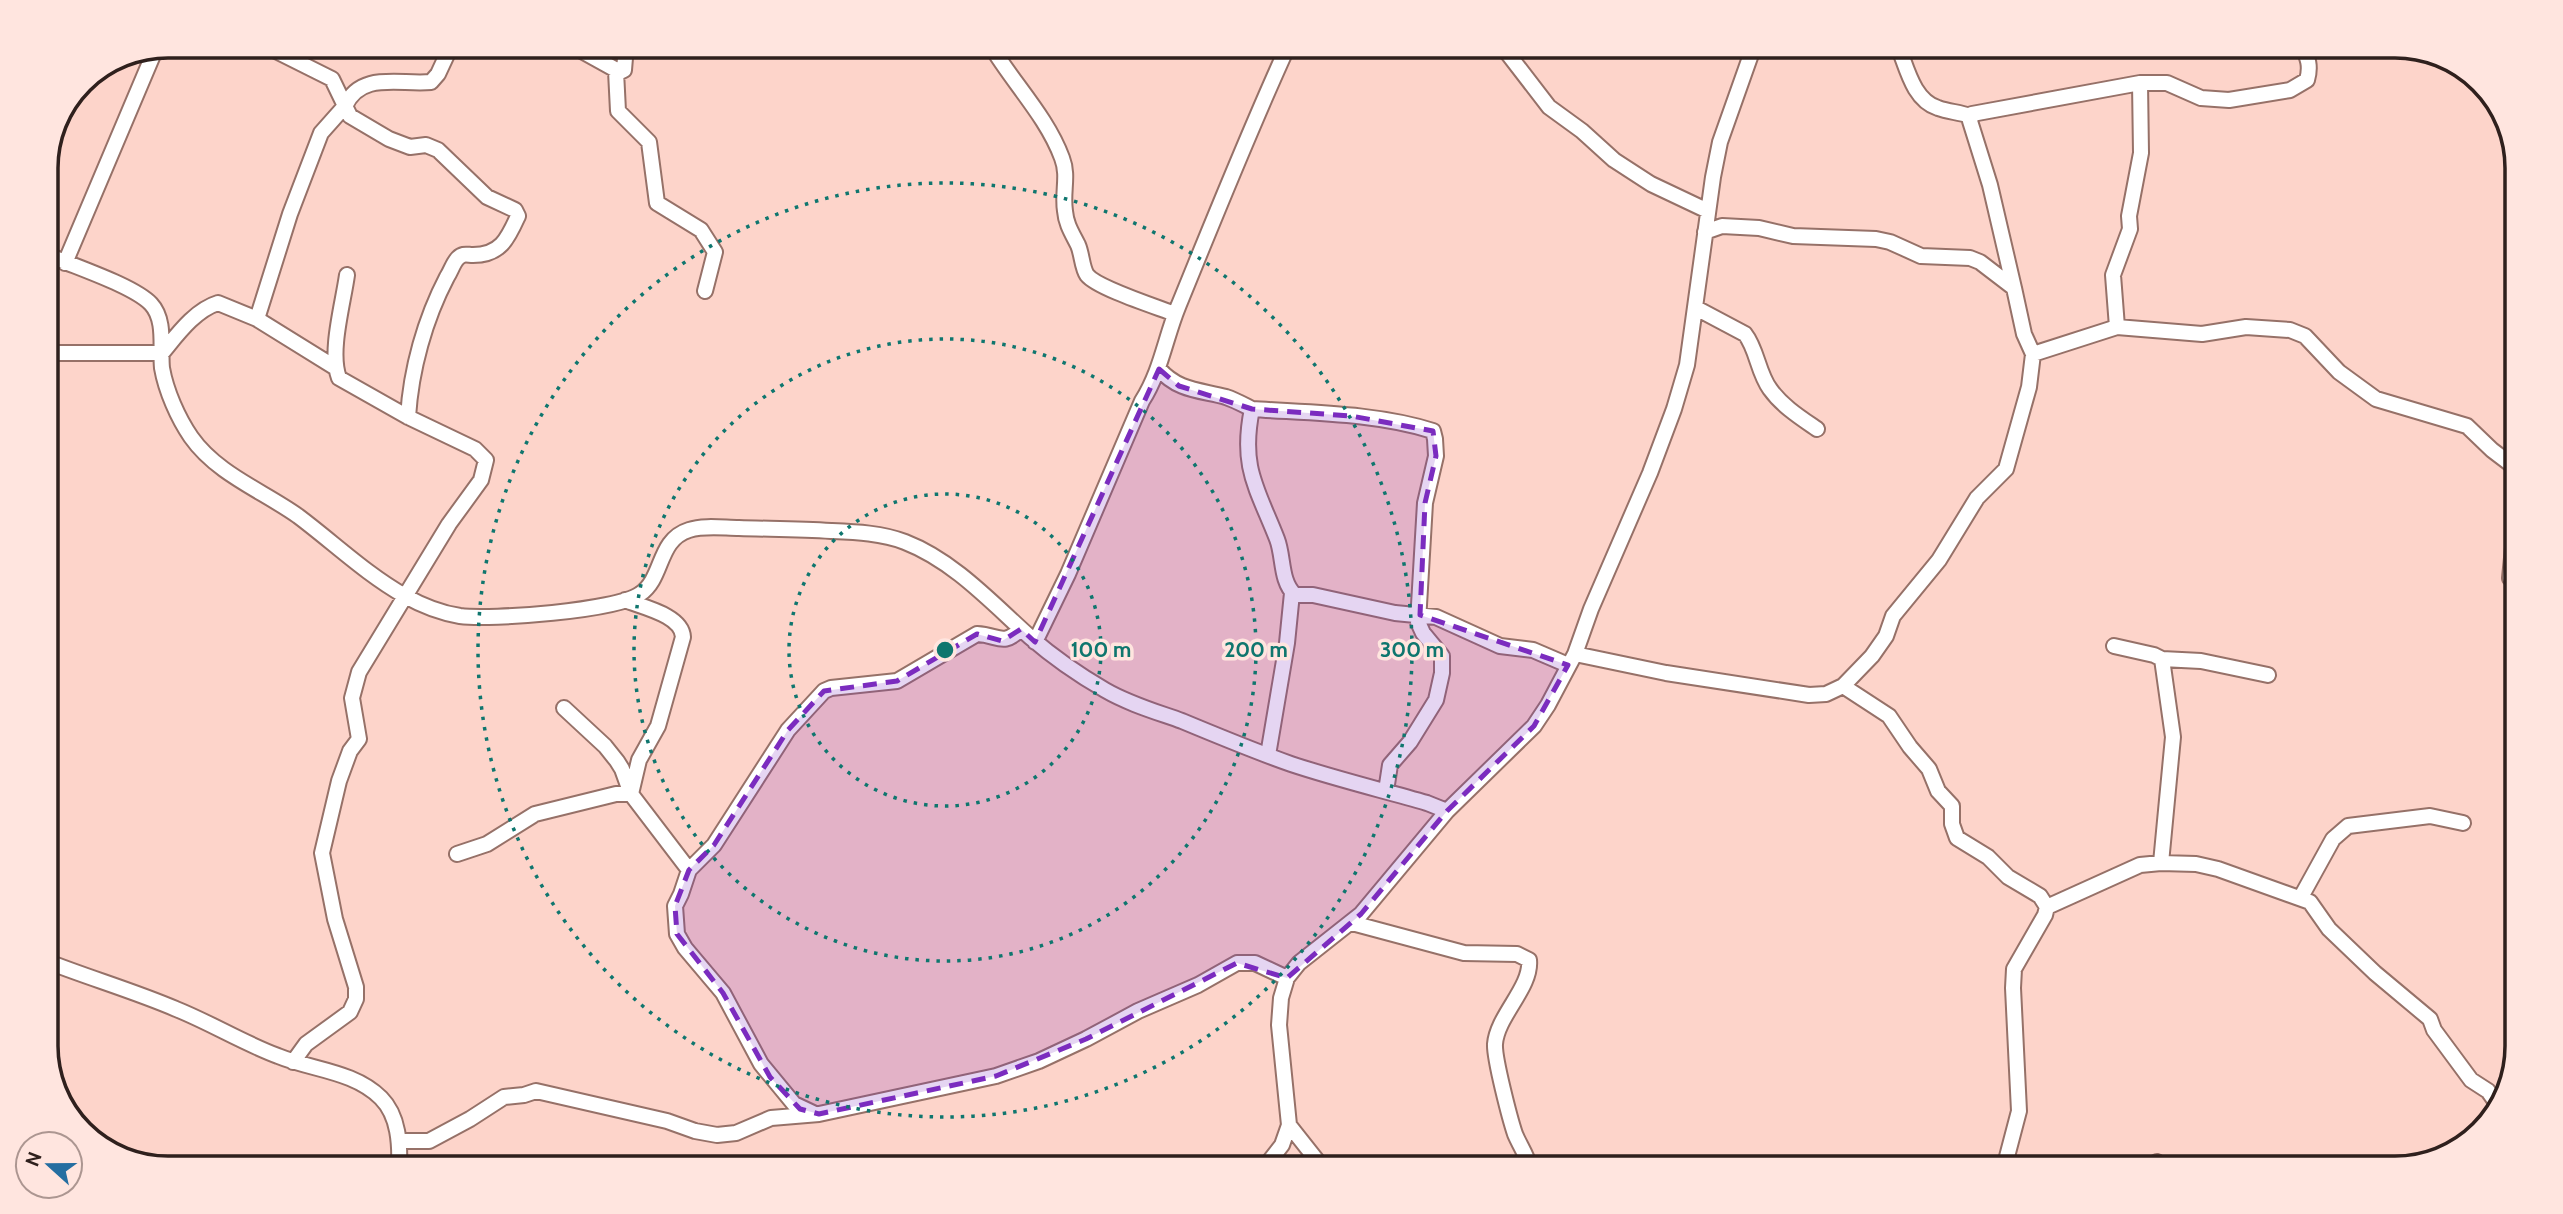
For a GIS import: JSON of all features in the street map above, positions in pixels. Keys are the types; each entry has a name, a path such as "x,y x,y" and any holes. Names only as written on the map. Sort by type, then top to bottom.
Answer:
{"street":[{"path":"289,58 332,79 350,116 389,139 410,147 426,145 438,150 486,197 515,210 518,216 503,245 488,254 460,256 450,272 438,295 416,365 410,390 408,417"},
{"path":"257,319 290,214 321,133 345,106 350,95 364,84 431,82 445,58"},
{"path":"594,58 622,72 623,58"},
{"path":"999,58 1052,135 1062,156 1066,170 1064,209 1068,226 1082,254 1085,274 1124,294 1175,314"},
{"path":"1035,642 1068,574 1142,401 1159,369 1175,314 1236,163 1283,58"},
{"path":"1512,58 1549,107 1582,131 1614,160 1651,184 1708,211"},
{"path":"1273,1156 1282,1145 1289,1125 1279,1025 1281,998 1287,978 1299,962 1352,923 1447,811 1534,726 1572,660 1650,473 1688,365 1720,142 1750,58"},
{"path":"1903,58 1922,99 1941,110 1970,116"},
{"path":"1970,116 1975,112 2140,83 2167,83 2212,100 2229,100 2290,90 2307,80 2310,71 2308,58"},
{"path":"65,263 151,60"},
{"path":"616,71 618,111 649,142 657,203 701,230 715,252 705,291"},
{"path":"2117,327 2113,275 2130,229 2129,216 2141,153 2140,83"},
{"path":"1292,593 1447,621 1500,646 1533,650 1572,660 1809,695 1826,694 1843,686 1879,647 1893,616 1939,560 1977,498 1990,482 2006,469 2029,387 2033,354 2024,334 1990,185 1970,116"},
{"path":"1705,232 1722,226 1759,228 1793,236 1890,242 1921,256 1970,258 1980,262 2014,288"},
{"path":"58,260 104,278 149,302 156,311 160,325 163,371 171,398 193,441 242,482 297,515 345,555 405,596 434,609 457,615 495,618 571,610 639,596 649,587 668,545 690,529 830,531 874,535 902,541 929,554 982,593 1035,642 1110,693 1293,765 1447,811"},
{"path":"293,1062 306,1044 350,1012 354,1006 356,987 335,919 322,853 339,781 350,751 359,739 353,716 354,686 373,646 449,524 481,480 486,460 475,449 408,417 340,378 336,368 347,275"},
{"path":"58,353 162,353 189,323 218,303 257,319 336,368"},
{"path":"1696,308 1745,334 1769,389 1791,411 1816,429"},
{"path":"2033,354 2117,327 2202,334 2246,327 2290,330 2305,336 2339,372 2376,399 2467,426 2505,460"},
{"path":"1159,369 1169,381 1179,386 1229,398 1252,409 1351,416 1433,431 1436,456 1424,515 1418,622 1423,633 1442,656 1442,673 1436,700 1410,742 1390,765 1387,791"},
{"path":"1252,409 1248,448 1250,474 1278,539 1281,563 1292,593 1287,643 1268,755"},
{"path":"625,600 667,617 680,626 683,637 658,726 639,760 631,794"},
{"path":"819,1114 800,1109 770,1077 723,993 685,948 677,934 675,906 689,870 715,845 788,730 824,691 897,681 977,634 1005,640 1021,629"},
{"path":"2114,646 2162,659 2202,661 2268,675"},
{"path":"2161,863 2174,737 2162,659"},
{"path":"1843,686 1885,712 1929,769 1938,791 1952,806 1952,824 1957,838 1988,857 2008,877 2040,897 2048,907"},
{"path":"564,708 605,746 617,761 631,794 689,870"},
{"path":"457,855 487,844 536,814 591,799 631,794"},
{"path":"2301,897 2333,839 2348,826 2430,816 2463,823"},
{"path":"2007,1156 2019,1111 2014,970 2048,907 2140,865 2196,864 2301,897 2314,904 2329,929 2375,973 2430,1019 2434,1030 2471,1080 2492,1097"},
{"path":"1352,923 1464,953 1517,954 1529,960 1528,973 1503,1021 1495,1044 1516,1135 1527,1156"},
{"path":"401,1140 429,1141 504,1097 536,1091 716,1135 736,1133 783,1115 819,1114 846,1106 996,1076 1039,1061 1086,1039 1138,1011 1198,985 1237,962 1255,963 1287,978"},
{"path":"58,965 177,1009 293,1062 337,1073 363,1084 382,1099 401,1140 400,1156"},
{"path":"1289,1125 1314,1156"}],"highlighted area":[{"path":"1159,369 1179,386 1252,409 1351,416 1433,431 1436,456 1425,503 1420,615 1568,665 1534,726 1447,811 1361,914 1287,978 1237,963 1086,1039 996,1076 819,1114 800,1109 770,1077 723,993 677,934 675,906 689,870 714,845 788,730 824,691 897,681 977,634 1002,641 1021,629 1035,642"}]}
